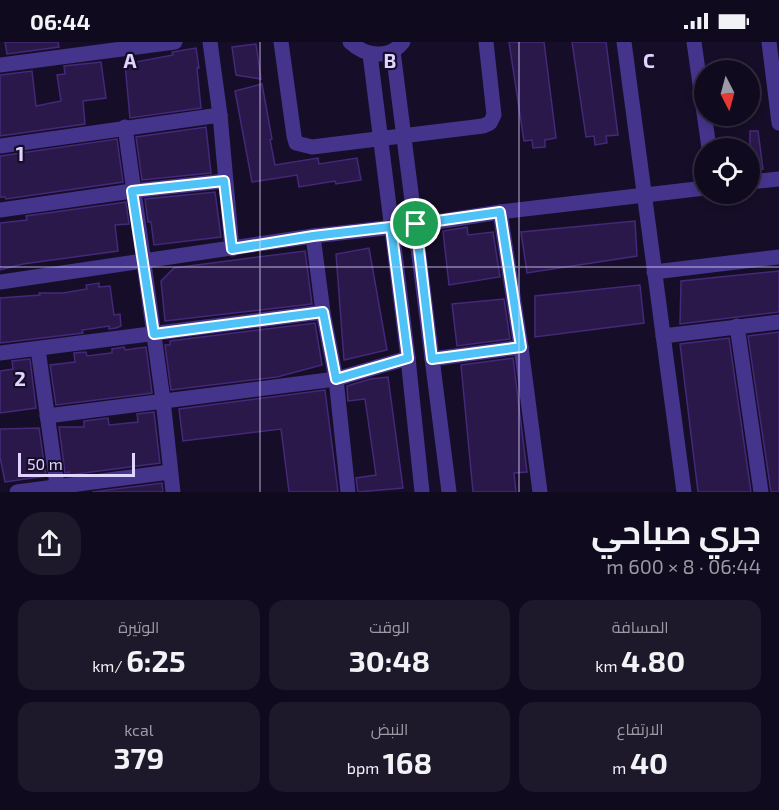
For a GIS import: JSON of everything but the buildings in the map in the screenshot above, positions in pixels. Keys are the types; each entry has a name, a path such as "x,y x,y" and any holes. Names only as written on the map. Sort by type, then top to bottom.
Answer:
{"street":[{"path":"0,65 175,42"},
{"path":"210,42 220,115 224,181 232,249"},
{"path":"282,42 294,136 296,143 312,147 483,126 490,123 494,115 486,42"},
{"path":"350,42 370,54 381,54 398,46 403,135 449,492"},
{"path":"624,42 684,492"},
{"path":"694,42 708,138"},
{"path":"769,42 779,123"},
{"path":"370,54 408,358 422,492"},
{"path":"0,146 220,115"},
{"path":"124,127 163,400 173,492"},
{"path":"760,182 779,179"},
{"path":"0,210 132,191 224,181"},
{"path":"0,282 313,236 694,190"},
{"path":"500,212 540,492"},
{"path":"313,236 323,312 336,379 348,492"},
{"path":"654,272 779,257"},
{"path":"0,353 323,312"},
{"path":"663,336 779,322"},
{"path":"737,326 761,492"},
{"path":"432,359 521,347"},
{"path":"38,349 58,489"},
{"path":"47,416 336,379 408,358"},
{"path":"16,492 58,489 170,472"}],"route":[{"path":"416,224 313,236 232,249 224,181 132,191 154,334 323,312 336,379 408,358 391,227 416,224 432,359 521,347 500,212 416,224"}]}
